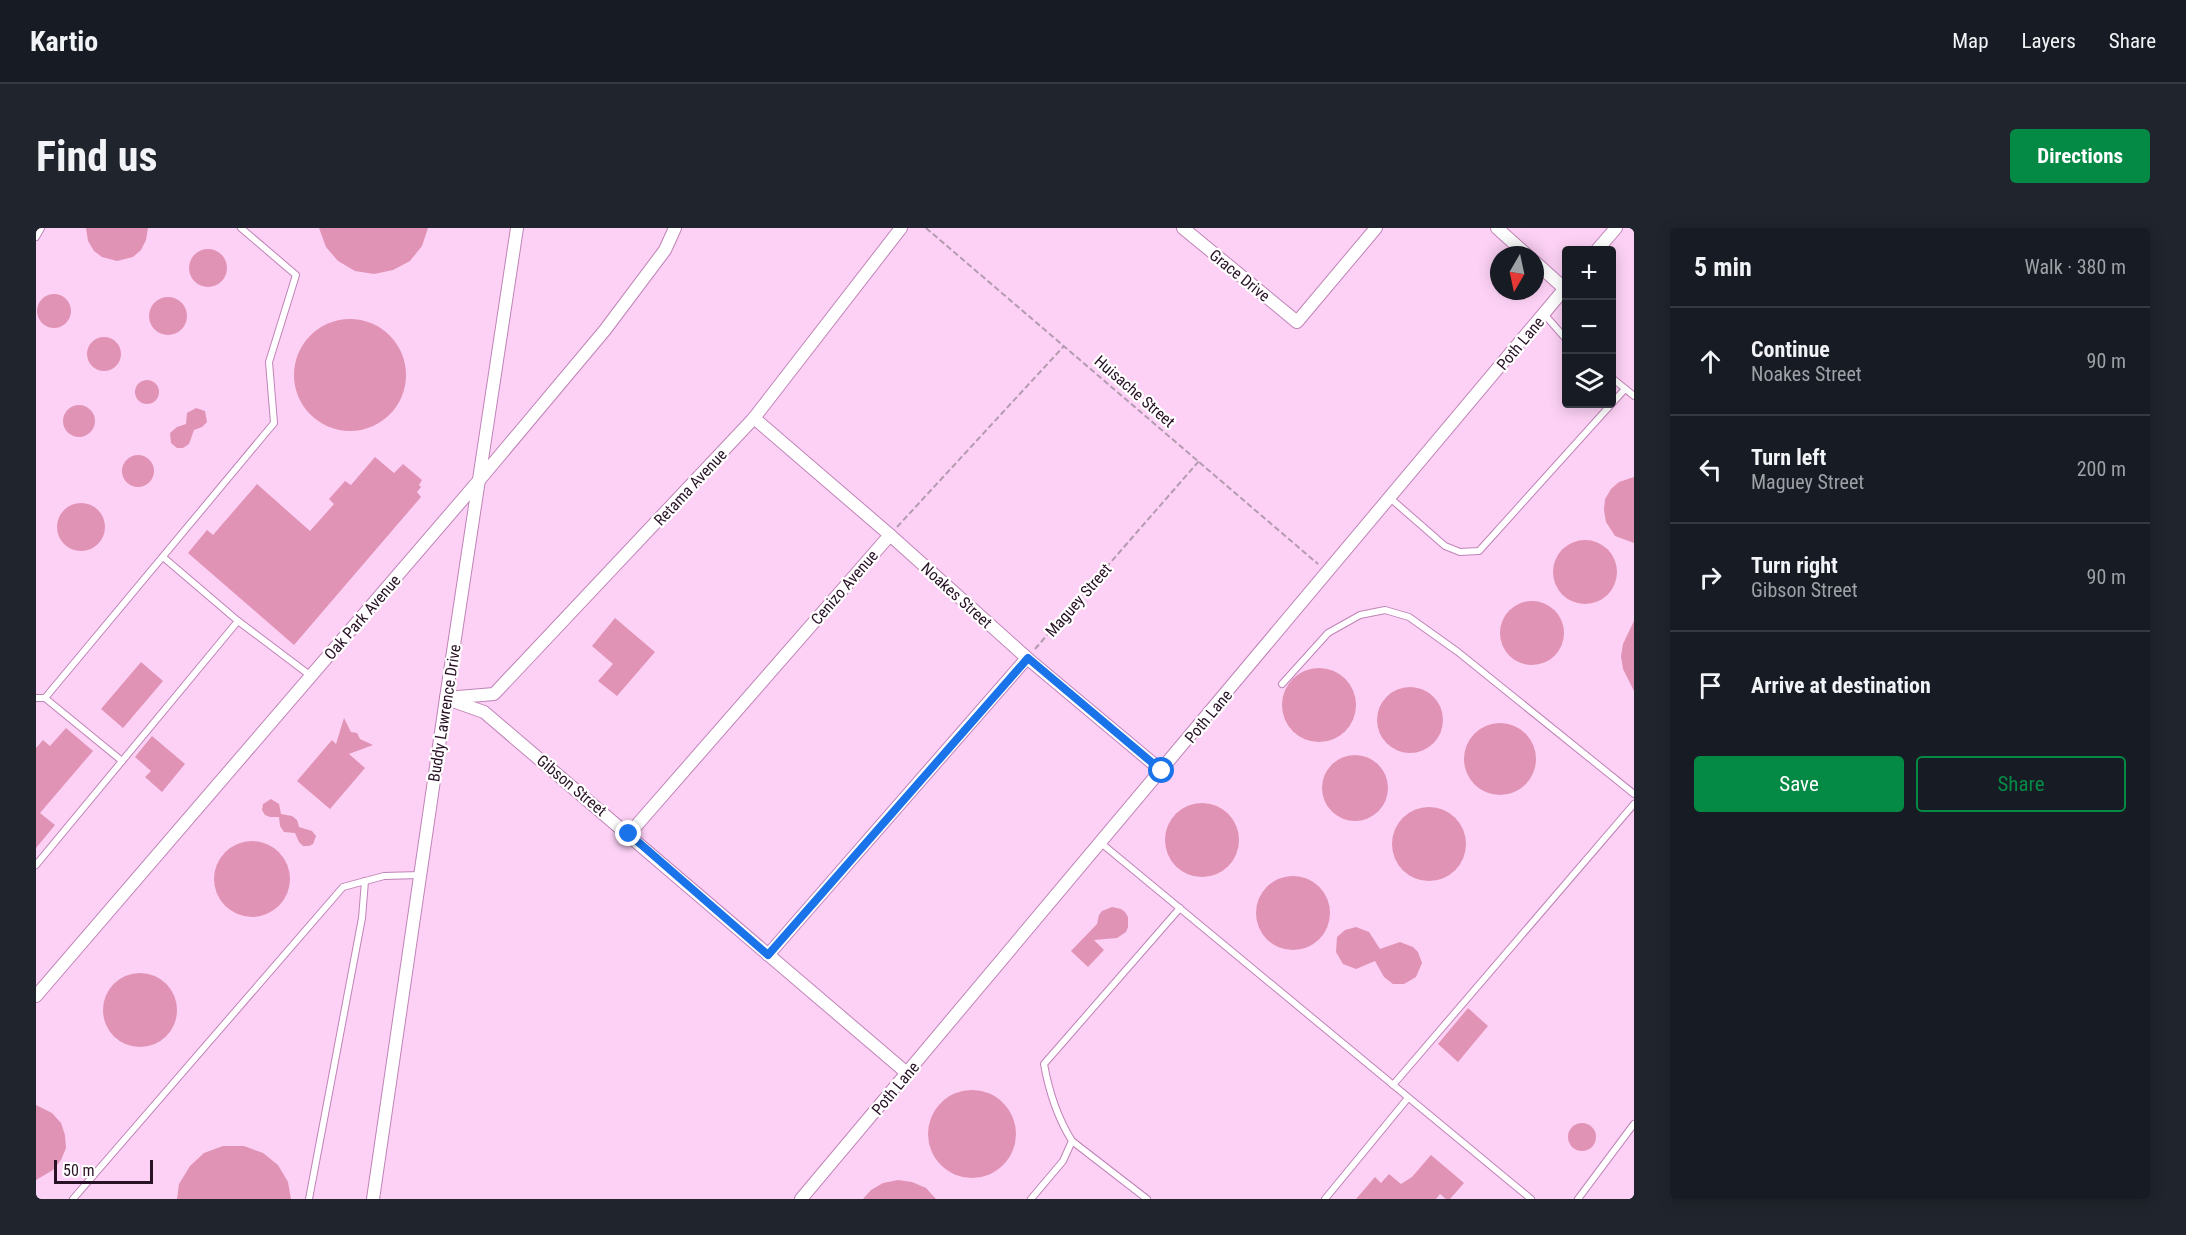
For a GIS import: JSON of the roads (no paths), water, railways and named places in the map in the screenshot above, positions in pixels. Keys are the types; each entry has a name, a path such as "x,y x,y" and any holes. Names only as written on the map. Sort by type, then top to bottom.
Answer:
{"street":[{"name":"Buddy Lawrence Drive","path":"373,1199 518,228"},
{"name":"Oak Park Avenue","path":"36,996 481,478 605,330 665,250 675,228"},
{"name":"Retama Avenue","path":"446,698 494,694 754,418 901,228"},
{"name":"Grace Drive","path":"1183,228 1297,322 1376,228"},
{"path":"1497,228 1517,246"},
{"path":"1600,246 1616,228"},
{"path":"1544,270 1562,285"},
{"name":"Poth Lane","path":"801,1199 1562,293"},
{"name":"Noakes Street","path":"754,418 1028,658 1162,771"},
{"name":"Cenizo Avenue","path":"629,834 890,535"},
{"path":"768,955 1028,658"},
{"name":"Gibson Street","path":"446,698 484,712 908,1074"}],"lane":[{"path":"36,237 42,228"},
{"path":"45,698 273,423 268,362 296,275 242,228"},
{"path":"1544,314 1562,334"},
{"path":"1616,382 1634,396"},
{"path":"1390,498 1445,546 1461,552 1479,551 1625,389"},
{"path":"163,557 238,621 311,676"},
{"path":"1282,684 1328,633 1360,615 1385,610 1409,617 1458,652 1634,794"},
{"path":"36,866 238,621"},
{"path":"36,698 45,698 122,761"},
{"path":"1393,1085 1634,804"},
{"path":"1101,843 1531,1199"},
{"path":"73,1199 343,887 384,876 420,874"},
{"path":"309,1199 362,918 366,880"},
{"path":"1147,1199 1072,1141 1061,1123 1047,1083 1044,1064 1180,908"},
{"path":"1325,1199 1408,1098"},
{"path":"1578,1199 1634,1124"},
{"path":"1031,1199 1063,1161 1072,1141"}]}
